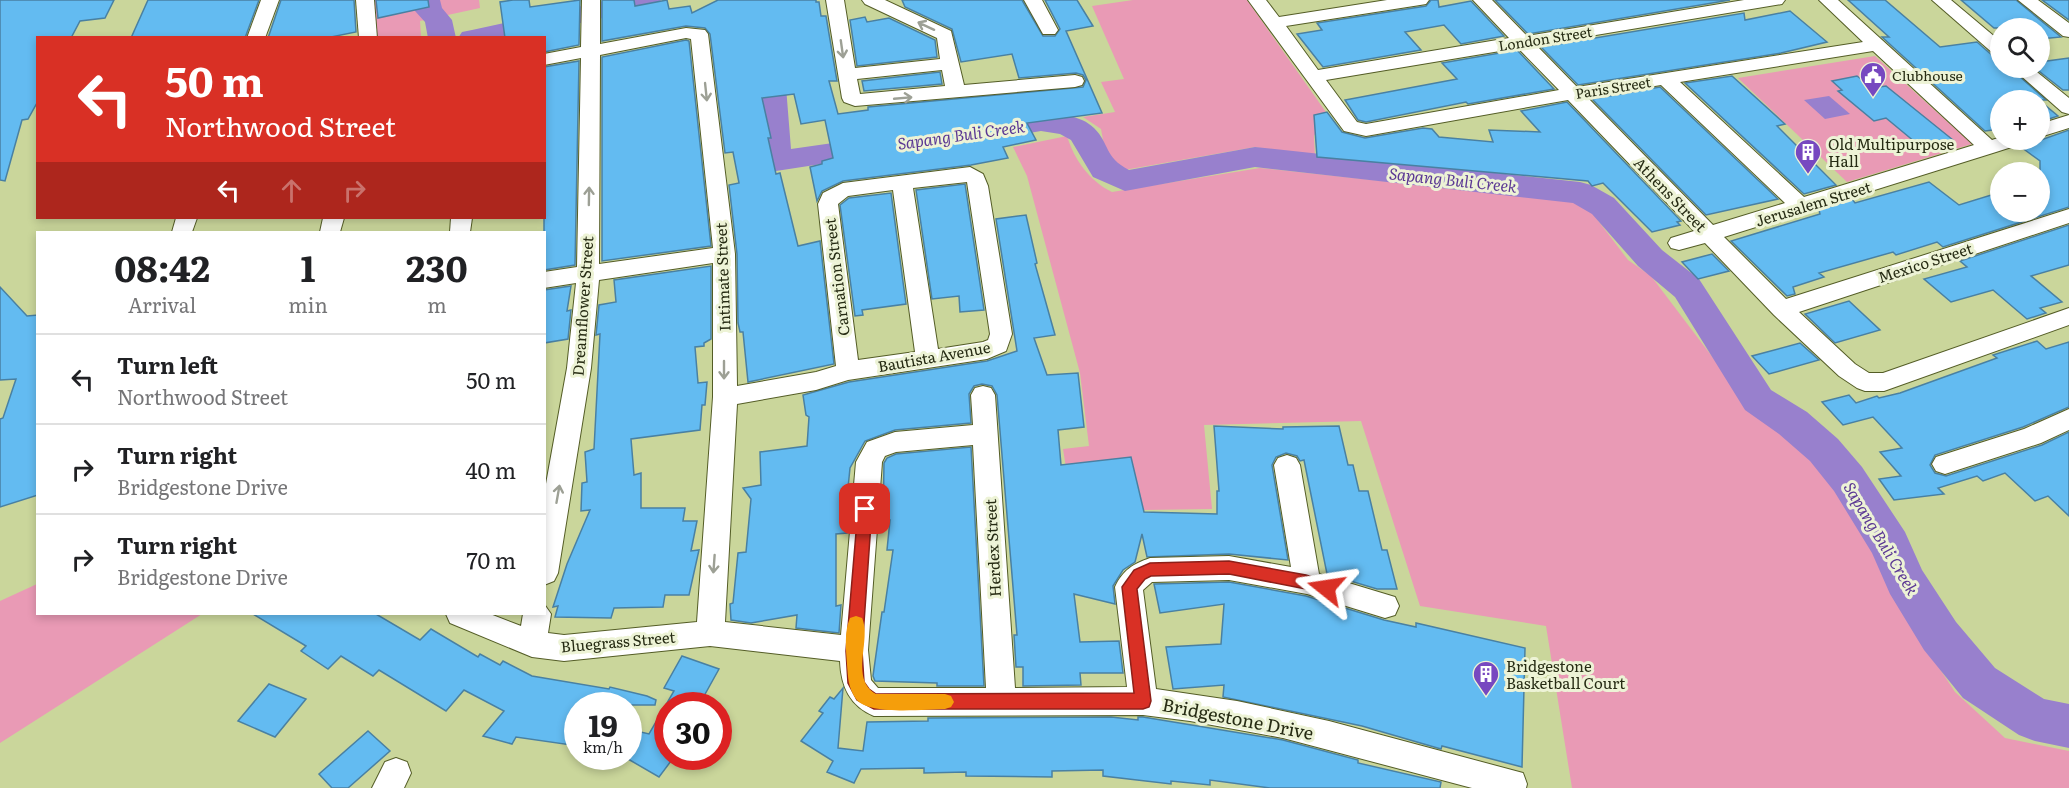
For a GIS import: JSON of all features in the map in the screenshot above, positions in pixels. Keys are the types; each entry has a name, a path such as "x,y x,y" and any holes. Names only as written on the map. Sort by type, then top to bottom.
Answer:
{"street":[{"path":"257,36 270,0"},
{"path":"365,0 368,36"},
{"name":"Dreamflower Street","path":"546,561 579,368 588,274 591,0"},
{"path":"835,0 850,98 860,101 1075,81"},
{"path":"871,0 945,35 956,93"},
{"path":"1033,0 1048,30"},
{"path":"1257,0 1313,76"},
{"path":"1274,23 1420,0"},
{"name":"Athens Street","path":"1482,0 1575,93 1782,309 1847,370 1865,382 1884,382 2069,316"},
{"name":"London Street","path":"1313,76 1776,0"},
{"path":"1828,0 1989,148"},
{"path":"1941,0 1990,42"},
{"path":"2027,0 2069,32"},
{"name":"Intimate Street","path":"546,60 686,33 699,34 724,254 725,397 710,633"},
{"name":"Paris Street","path":"1313,76 1351,127 1366,130 1575,93 1876,45"},
{"path":"846,75 950,64"},
{"path":"2033,78 2069,108"},
{"path":"1666,79 1801,206"},
{"path":"2050,128 2069,121"},
{"name":"Jerusalem Street","path":"1679,243 1989,148"},
{"name":"Bautista Avenue","path":"725,397 816,381 848,371 987,350 998,345 1001,334 976,179 970,174 961,174 902,182"},
{"path":"902,182 928,360"},
{"name":"Carnation Street","path":"848,371 828,204 834,194 843,190 902,182"},
{"name":"Mexico Street","path":"1782,309 2069,216"},
{"path":"546,280 724,254"},
{"name":"Herdex Street","path":"982,395 1001,702"},
{"path":"1945,464 2032,436 2069,419"},
{"name":"Bridgestone Drive","path":"986,434 895,442 876,449 868,462 854,651 856,683 863,695 874,702 1143,701 1277,722 1512,784"},
{"path":"1287,465 1306,582"},
{"path":"1143,701 1130,587 1139,574 1150,570 1229,567 1306,582 1385,606"},
{"name":"Bluegrass Street","path":"462,615 532,644 564,648 710,633"},
{"path":"532,644 537,615"},
{"path":"710,633 854,651"}],"shaded area":[{"path":"372,0 479,0 480,8 420,21 421,36 375,36"},
{"path":"1133,0 1247,0 1340,132 1314,135 1315,158 1255,147 1124,170 1106,156 1101,129 1083,117 1115,112 1101,82 1124,79 1092,6"},
{"path":"1875,56 1972,144 1847,182 1738,78"},
{"path":"1829,96 1850,114 1825,119 1804,100"},
{"path":"1067,136 1074,153 1090,176 1112,192 1260,168 1567,201 1580,204 1590,210 1628,260 1651,276 1748,404 1835,474 1888,565 1893,598 1955,692 2005,738 2069,751 2069,788 1572,788 1546,626 1420,606 1361,421 1204,425 1212,509 1073,511 1063,449 1089,446 1080,373 1027,176 1013,147"},
{"path":"36,584 36,615 200,615 0,743 0,601"}],"building":[{"path":"0,0 114,0 105,18 80,21 72,36 36,36 36,105 28,119 22,120 5,181 0,180"},
{"path":"148,0 259,0 246,36 132,36"},
{"path":"281,0 354,0 356,32 336,36 269,36"},
{"path":"376,0 428,0 429,7 378,18"},
{"path":"529,0 530,7 580,0 579,45 546,52 546,36 505,36 500,2"},
{"path":"602,0 634,0 635,6 667,0 669,9 690,6 692,13 718,0 816,0 819,2 821,16 826,16 837,81 829,81 838,114 868,110 868,107 1083,87 1086,80 1083,75 1076,73 1019,78 1012,54 961,62 952,29 905,7 902,0 1022,0 1043,36 1055,36 1060,29 1045,0 1077,0 1093,26 1066,31 1102,113 1027,123 1036,140 1003,147 1008,158 971,165 843,181 822,191 817,201 810,167 833,158 825,120 801,124 794,94 762,98 776,174 780,173 798,246 820,241 834,364 748,382 743,332 740,332 738,323 737,254 729,185 739,183 733,152 725,153 710,34 705,28 686,26 602,41"},
{"path":"1431,0 1438,0 1439,7 1471,1 1504,36 1461,44 1444,25 1405,32 1421,50 1323,67 1297,34 1322,30 1317,23 1426,6"},
{"path":"1495,0 1730,0 1528,34"},
{"path":"1848,0 1885,0 1940,47 1977,42 1990,53 1990,78 2021,78 2035,90 1990,90 1990,130 1985,131 1882,37 1889,37"},
{"path":"1961,0 2016,0 2038,18 1990,18 1990,25"},
{"path":"2042,0 2069,0 2069,20"},
{"path":"1790,11 1827,42 1781,53 1578,85 1541,47 1744,13 1745,20"},
{"path":"865,17 867,22 889,18 935,40 937,57 857,66 850,20"},
{"path":"2050,28 2061,37 2050,38"},
{"path":"689,41 711,246 602,261 602,57"},
{"path":"1517,50 1554,89 1468,104 1466,102 1366,122 1358,120 1345,100 1457,79 1442,63"},
{"path":"2069,58 2069,90 2063,90 2048,78 2050,78 2050,61"},
{"path":"579,61 575,265 546,270 544,219 546,219 546,67"},
{"path":"940,72 942,84 864,91 862,81"},
{"path":"1732,76 1785,124 1777,126 1836,185 1804,194 1685,83"},
{"path":"1857,76 1873,88 1886,86 1953,140 1921,147 1886,118 1874,121 1838,91 1842,90 1832,81"},
{"path":"1660,87 1778,199 1706,215 1592,99"},
{"path":"1567,102 1681,221 1677,222 1680,225 1652,232 1603,183 1592,186 1588,181 1317,157 1314,115 1327,112 1342,132 1365,138 1423,128 1432,129 1439,137 1493,142 1489,130 1540,132 1521,111"},
{"path":"2050,109 2058,116 2050,119"},
{"path":"2069,130 2069,207 2050,213 2050,162 2040,162 2025,150 2050,150 2050,137"},
{"path":"1929,182 1959,205 1990,195 1990,222 2022,222 1943,247 1937,242 1896,255 1893,252 1819,273 1824,277 1793,287 1795,294 1787,296 1731,241 1820,214 1819,210 1852,199 1855,203"},
{"path":"965,184 984,310 960,312 959,296 932,299 916,190"},
{"path":"891,193 906,304 862,310 863,315 855,316 840,205 849,198"},
{"path":"1026,215 1037,263 1035,264 1055,335 1034,338 1047,375 1078,373 1084,427 1058,430 1061,465 1131,457 1144,512 1217,514 1217,491 1219,491 1214,426 1283,429 1283,427 1339,426 1348,465 1353,465 1359,491 1368,491 1382,550 1387,550 1397,589 1377,589 1327,574 1304,460 1300,461 1297,456 1286,453 1276,457 1272,465 1288,560 1229,554 1147,557 1142,534 1135,562 1123,570 1113,586 1115,604 1074,594 1080,642 1119,641 1123,673 1080,673 1081,685 1023,686 1023,667 1016,667 1014,635 1017,635 997,395 992,386 982,384 974,386 969,394 971,423 895,430 865,441 850,468 847,533 836,534 836,606 841,605 839,633 796,628 797,615 751,623 731,620 730,604 733,603 738,553 746,552 751,499 743,488 761,485 760,452 807,446 809,417 806,415 803,395 849,382 987,361 1017,351 996,219"},
{"path":"2069,225 2069,265 2031,276 2062,302 2040,308 2046,313 2027,319 1993,290 1951,302 1924,279 1967,267 1960,261"},
{"path":"1712,254 1729,271 1698,279 1682,262"},
{"path":"711,266 711,339 704,343 704,346 695,347 698,383 707,382 700,430 631,439 634,475 641,473 641,508 685,508 683,521 697,521 691,551 699,550 689,595 665,595 663,607 614,608 611,618 555,617 558,606 553,607 567,564 590,510 581,511 582,483 587,482 585,452 594,449 600,334 596,335 599,305 616,302 614,280"},
{"path":"571,286 567,311 571,310 568,339 546,343 546,290"},
{"path":"0,287 27,316 36,315 36,496 0,507 0,419 3,418 16,379 0,380"},
{"path":"1849,301 1880,330 1835,343 1805,314"},
{"path":"2037,341 2046,349 2069,342 2069,407 2023,427 1935,455 1930,465 1935,473 1946,476 2042,445 2069,432 2069,516 2048,496 2035,501 2005,473 1983,481 1977,476 1938,488 1944,494 1894,500 1879,479 1901,476 1880,452 1902,448 1873,417 1843,425 1822,402 1849,395 1856,403 1877,396 1879,398 1900,393 1997,358 1993,355"},
{"path":"1800,343 1819,360 1769,374 1752,356"},
{"path":"971,447 984,686 937,686 937,683 875,681 873,676 893,550 887,550 890,520 883,520 884,463 887,458 896,454"},
{"path":"1229,582 1306,596 1384,620 1416,627 1416,623 1525,648 1522,767 1442,746 1441,749 1362,726 1223,697 1224,685 1173,689 1166,647 1221,644 1224,604 1160,613 1154,584"},
{"path":"255,615 378,615 420,640 431,629 478,657 480,654 500,665 503,661 532,676 631,692 564,692 564,744 516,737 512,744 483,736 504,711 464,690 446,711 379,670 373,676 341,656 328,669 301,651 306,646"},
{"path":"682,656 719,669 706,692 673,692 664,688"},
{"path":"269,684 306,699 275,737 238,721"},
{"path":"843,688 838,748 863,751 867,722 928,721 928,718 1111,717 1138,720 1138,717 1143,717 1283,740 1358,760 1358,763 1441,782 1440,788 1270,788 1210,780 1210,785 1171,781 1171,784 1103,776 1103,770 1052,771 1052,777 966,776 966,772 924,773 924,768 861,769 854,783 827,772 833,761 801,741 823,713 819,711 830,697 834,699"},
{"path":"642,695 654,699 654,705 642,705"},
{"path":"654,725 654,770 664,770 659,777 642,767 642,732 649,734"},
{"path":"368,731 390,751 348,788 332,788 319,774"}],"waterway":[{"name":"Sapang Buli Creek","path":"426,0 429,11 438,20 442,36"},
{"name":"Sapang Buli Creek","path":"481,36 647,0"},
{"name":"Sapang Buli Creek","path":"765,0 776,161 882,146"},
{"name":"Sapang Buli Creek","path":"977,132 1041,122 1067,125 1083,134 1104,170 1125,181 1255,157 1580,193 1603,206 1650,258 1687,288 1758,400 1793,423 1824,450 1848,479 1890,545 1905,581 1940,636 1979,683 2035,719 2069,726"}],"slow traffic":[{"path":"856,623 854,651 856,683 863,695 874,702 945,702"}],"place":[{"name":"Clubhouse","path":"1873,98"},
{"name":"Old Multipurpose Hall","path":"1808,175"},
{"name":"Bridgestone Basketball Court","path":"1486,697"}],"route":[{"path":"865,509 854,651 856,683 863,695 874,702 1143,701 1130,587 1139,574 1150,570 1229,567 1326,588"}]}
